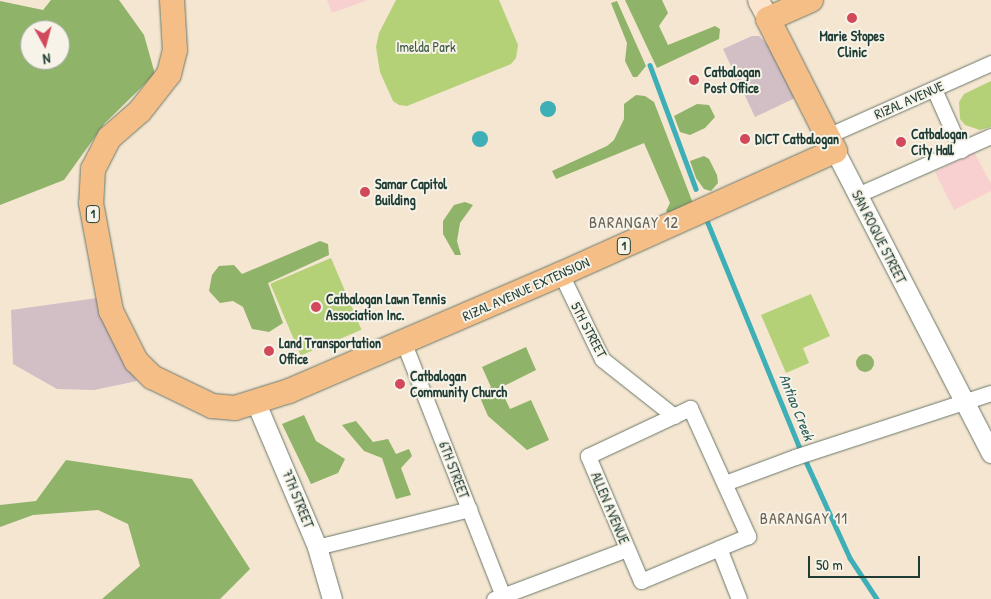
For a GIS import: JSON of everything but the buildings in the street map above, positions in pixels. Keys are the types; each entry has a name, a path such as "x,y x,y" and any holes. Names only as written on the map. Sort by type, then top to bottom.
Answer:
{"main road":[{"name":"RIZAL AVENUE EXTENSION","path":"172,0 176,50 169,74 140,111 109,138 93,169 91,203 111,311 126,345 152,377 212,406 235,408 256,403 403,341 687,217 831,144"},
{"path":"763,9 812,0"},
{"name":"SAN ROQUE STREET","path":"763,9 831,144"}],"street":[{"name":"RIZAL AVENUE","path":"831,144 934,89 991,63"},
{"path":"934,89 961,150"},
{"path":"857,195 991,136"},
{"name":"SAN ROQUE STREET","path":"831,144 991,454"},
{"name":"5TH STREET","path":"560,274 602,358 674,416"},
{"name":"6TH STREET","path":"403,341 469,509 500,598"},
{"path":"725,483 802,455 991,393"},
{"name":"7TH STREET","path":"256,403 317,547 332,599"},
{"name":"ALLEN AVENUE","path":"690,408 725,483 748,536 641,581 588,456 690,408"},
{"path":"317,547 469,509"},
{"path":"719,548 738,599"},
{"path":"500,598 627,549"}],"shaded area":[{"path":"327,0 368,0 332,13"},
{"path":"752,36 759,36 767,44 795,98 755,117 723,49"},
{"path":"974,152 991,184 991,191 954,210 935,172"},
{"path":"97,298 113,343 137,381 94,390 57,389 13,364 11,310"}],"green space":[{"path":"51,0 119,0 144,35 155,74 105,123 64,180 0,205 0,1 43,10"},
{"name":"Imelda Park","path":"396,0 499,0 518,45 516,58 511,64 407,106 399,105 393,101 380,72 376,47 379,33"},
{"path":"625,0 662,0 668,13 659,26 668,45 715,26 720,29 719,39 657,68"},
{"path":"617,1 646,66 637,77 633,77 625,61 627,43 611,3"},
{"path":"991,81 991,127 980,130 965,125 960,119 959,102 964,94"},
{"path":"636,95 645,96 654,102 694,206 670,216 666,211 670,203 644,143 556,179 552,171 607,146 614,140 624,119 624,104"},
{"path":"697,104 709,105 715,117 705,128 690,135 680,132 674,116"},
{"path":"704,156 709,159 717,175 718,183 711,191 704,189 696,178 690,161"},
{"path":"465,202 473,205 460,223 457,241 461,255 455,255 443,234 443,221 454,205"},
{"path":"320,241 328,244 329,255 268,283 283,323 269,332 252,329 243,307 233,301 220,303 209,291 212,275 219,266 234,265 242,274"},
{"name":"Catbalogan Lawn Tennis Association Inc.","path":"331,258 361,330 301,356 270,284"},
{"path":"811,294 830,336 803,348 809,363 786,373 761,315"},
{"path":"526,347 536,370 500,388 510,409 531,400 549,440 527,450 488,416 478,393 491,387 482,367"},
{"path":"861,354 869,354 874,359 872,370 861,372 856,367 856,359"},
{"path":"304,415 316,441 345,459 338,473 311,484 282,424"},
{"path":"356,421 373,442 388,439 396,454 409,449 412,456 401,468 411,495 396,499 382,458 364,451 342,425"},
{"path":"66,460 192,479 250,569 220,599 102,599 140,566 128,524 98,510 33,515 0,527 0,505 36,501"}],"water":[{"path":"548,101 554,103 556,109 554,115 548,117 542,115 540,109 542,103"},
{"path":"480,131 486,133 488,139 486,145 480,147 474,145 472,139 474,133"}],"waterway":[{"name":"Antiao Creek","path":"650,65 696,189"},
{"name":"Antiao Creek","path":"706,218 799,446 850,558 877,599"}],"place":[{"name":"Marie Stopes Clinic","path":"852,18"},
{"name":"Catbalogan Post Office","path":"694,80"},
{"name":"DICT Catbalogan","path":"745,139"},
{"name":"Catbalogan City Hall","path":"901,142"},
{"name":"Samar Capitol Building","path":"365,192"},
{"name":"Catbalogan Lawn Tennis Association Inc.","path":"316,307"},
{"name":"Land Transportation Office","path":"269,351"},
{"name":"Catbalogan Community Church","path":"400,384"}],"district":[{"name":"BARANGAY 12","path":"634,222"},
{"name":"BARANGAY 11","path":"804,518"}]}
